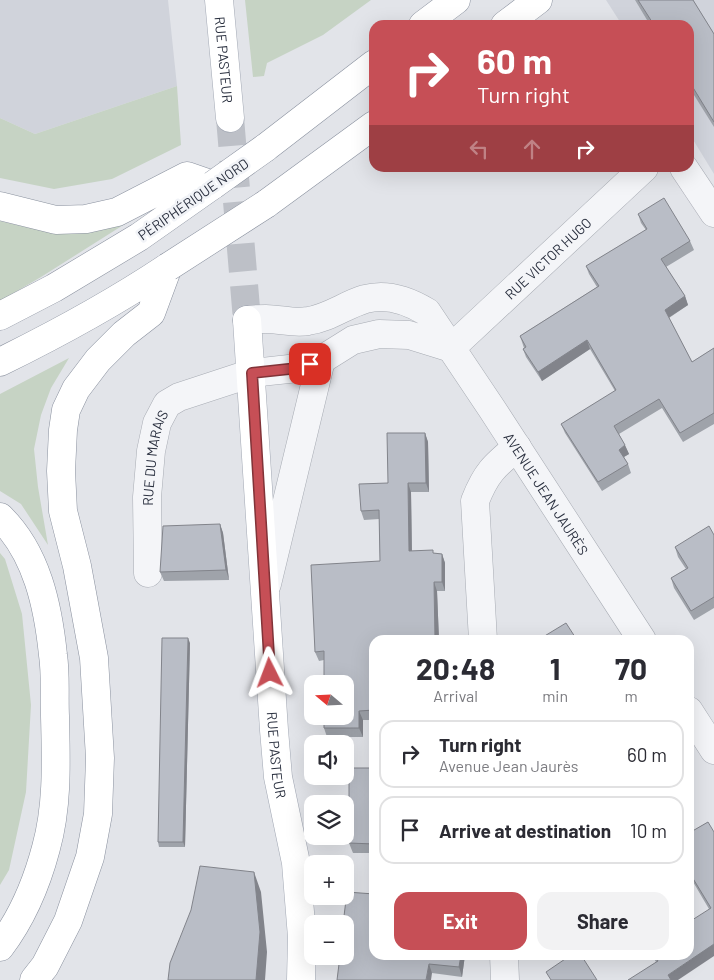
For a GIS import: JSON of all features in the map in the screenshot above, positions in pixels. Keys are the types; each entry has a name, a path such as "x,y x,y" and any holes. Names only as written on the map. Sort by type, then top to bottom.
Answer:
{"main road":[{"name":"RUE PASTEUR","path":"220,0 230,118"},
{"path":"430,20 456,0"},
{"path":"512,20 538,0"},
{"name":"PÉRIPHÉRIQUE NORD","path":"0,316 54,288 139,237 265,148 369,68"},
{"path":"0,362 41,342 139,286 266,204 369,129"},
{"path":"0,206 56,220 86,219 117,212 187,176 213,185"},
{"path":"34,980 45,966 68,920 90,857 98,814 100,758 94,658 77,566 63,511 61,471 66,410 76,389 98,360 124,334 151,313 168,267"},
{"name":"RUE PASTEUR","path":"247,320 252,373 274,730 278,777 296,864 302,937 302,980"},
{"path":"0,517 9,526 28,555 44,598 54,656 56,762 54,808 46,847 30,894 0,947"}],"street":[{"name":"RUE VICTOR HUGO","path":"451,348 640,172"},
{"path":"687,172 714,213"},
{"name":"AVENUE JEAN JAURÈS","path":"247,320 266,319 306,322 325,318 365,299 381,297 398,298 427,312 639,635"},
{"path":"252,373 298,368 321,360 354,340 379,334 409,335 451,348"},
{"path":"266,588 321,360"},
{"name":"RUE DU MARAIS","path":"148,573 147,497 151,451 157,423 167,404 179,397 252,373"},
{"path":"483,635 475,501 481,484 490,470 517,448"},
{"path":"694,719 714,750"},
{"path":"504,960 505,980"}],"shaded area":[{"path":"0,0 168,0 177,86 35,134 0,118"},
{"path":"606,0 714,0 714,174 694,141 694,20 619,20"}],"green space":[{"path":"245,0 371,0 323,35 267,63 264,76 253,77"},
{"path":"177,86 181,145 112,179 54,189 0,178 0,118 35,134"},
{"path":"155,205 0,301 0,221 50,231"},
{"path":"69,358 51,388 41,415 34,449 38,487 48,545 21,504 0,491 0,394"},
{"path":"0,553 5,559 22,614 31,705 26,792 9,870 0,885"}],"building":[{"path":"638,0 693,0 714,34 714,122 694,89 694,20 651,20"},
{"path":"664,198 690,241 661,259 685,296 665,310 692,362 714,348 714,413 680,433 659,399 614,426 625,445 619,450 628,464 598,482 561,424 616,390 587,340 538,372 523,349 526,347 520,336 599,286 586,266 647,229 638,214"},
{"path":"387,433 425,433 426,483 408,483 409,551 433,550 433,553 442,554 442,582 434,582 435,635 369,635 369,710 359,711 359,728 324,728 324,725 354,725 354,675 324,675 324,651 315,652 311,565 380,561 379,510 361,511 359,484 388,483"},
{"path":"220,524 226,570 160,572 163,526"},
{"path":"709,526 714,535 714,597 691,611 671,578 688,568 675,547"},
{"path":"566,623 574,635 546,635"},
{"path":"162,638 188,638 183,842 158,842"},
{"path":"354,768 369,768 369,844 354,843 354,795 349,795 349,785 354,785"},
{"path":"708,822 714,832 714,944 694,957 694,919 711,908 694,880 694,830"},
{"path":"200,866 254,872 260,932 256,980 168,980 170,963 191,910"},
{"path":"354,893 369,894 369,960 460,960 459,967 429,964 426,980 337,980 339,965 354,965 354,915 344,915 345,905 354,905"},
{"path":"564,960 584,960 597,980 551,980 546,972"},
{"path":"690,960 668,975 671,980 628,980 658,961"}],"tunnel":[{"path":"230,118 247,320"}],"route":[{"path":"270,673 252,373 298,368 310,364"}]}
